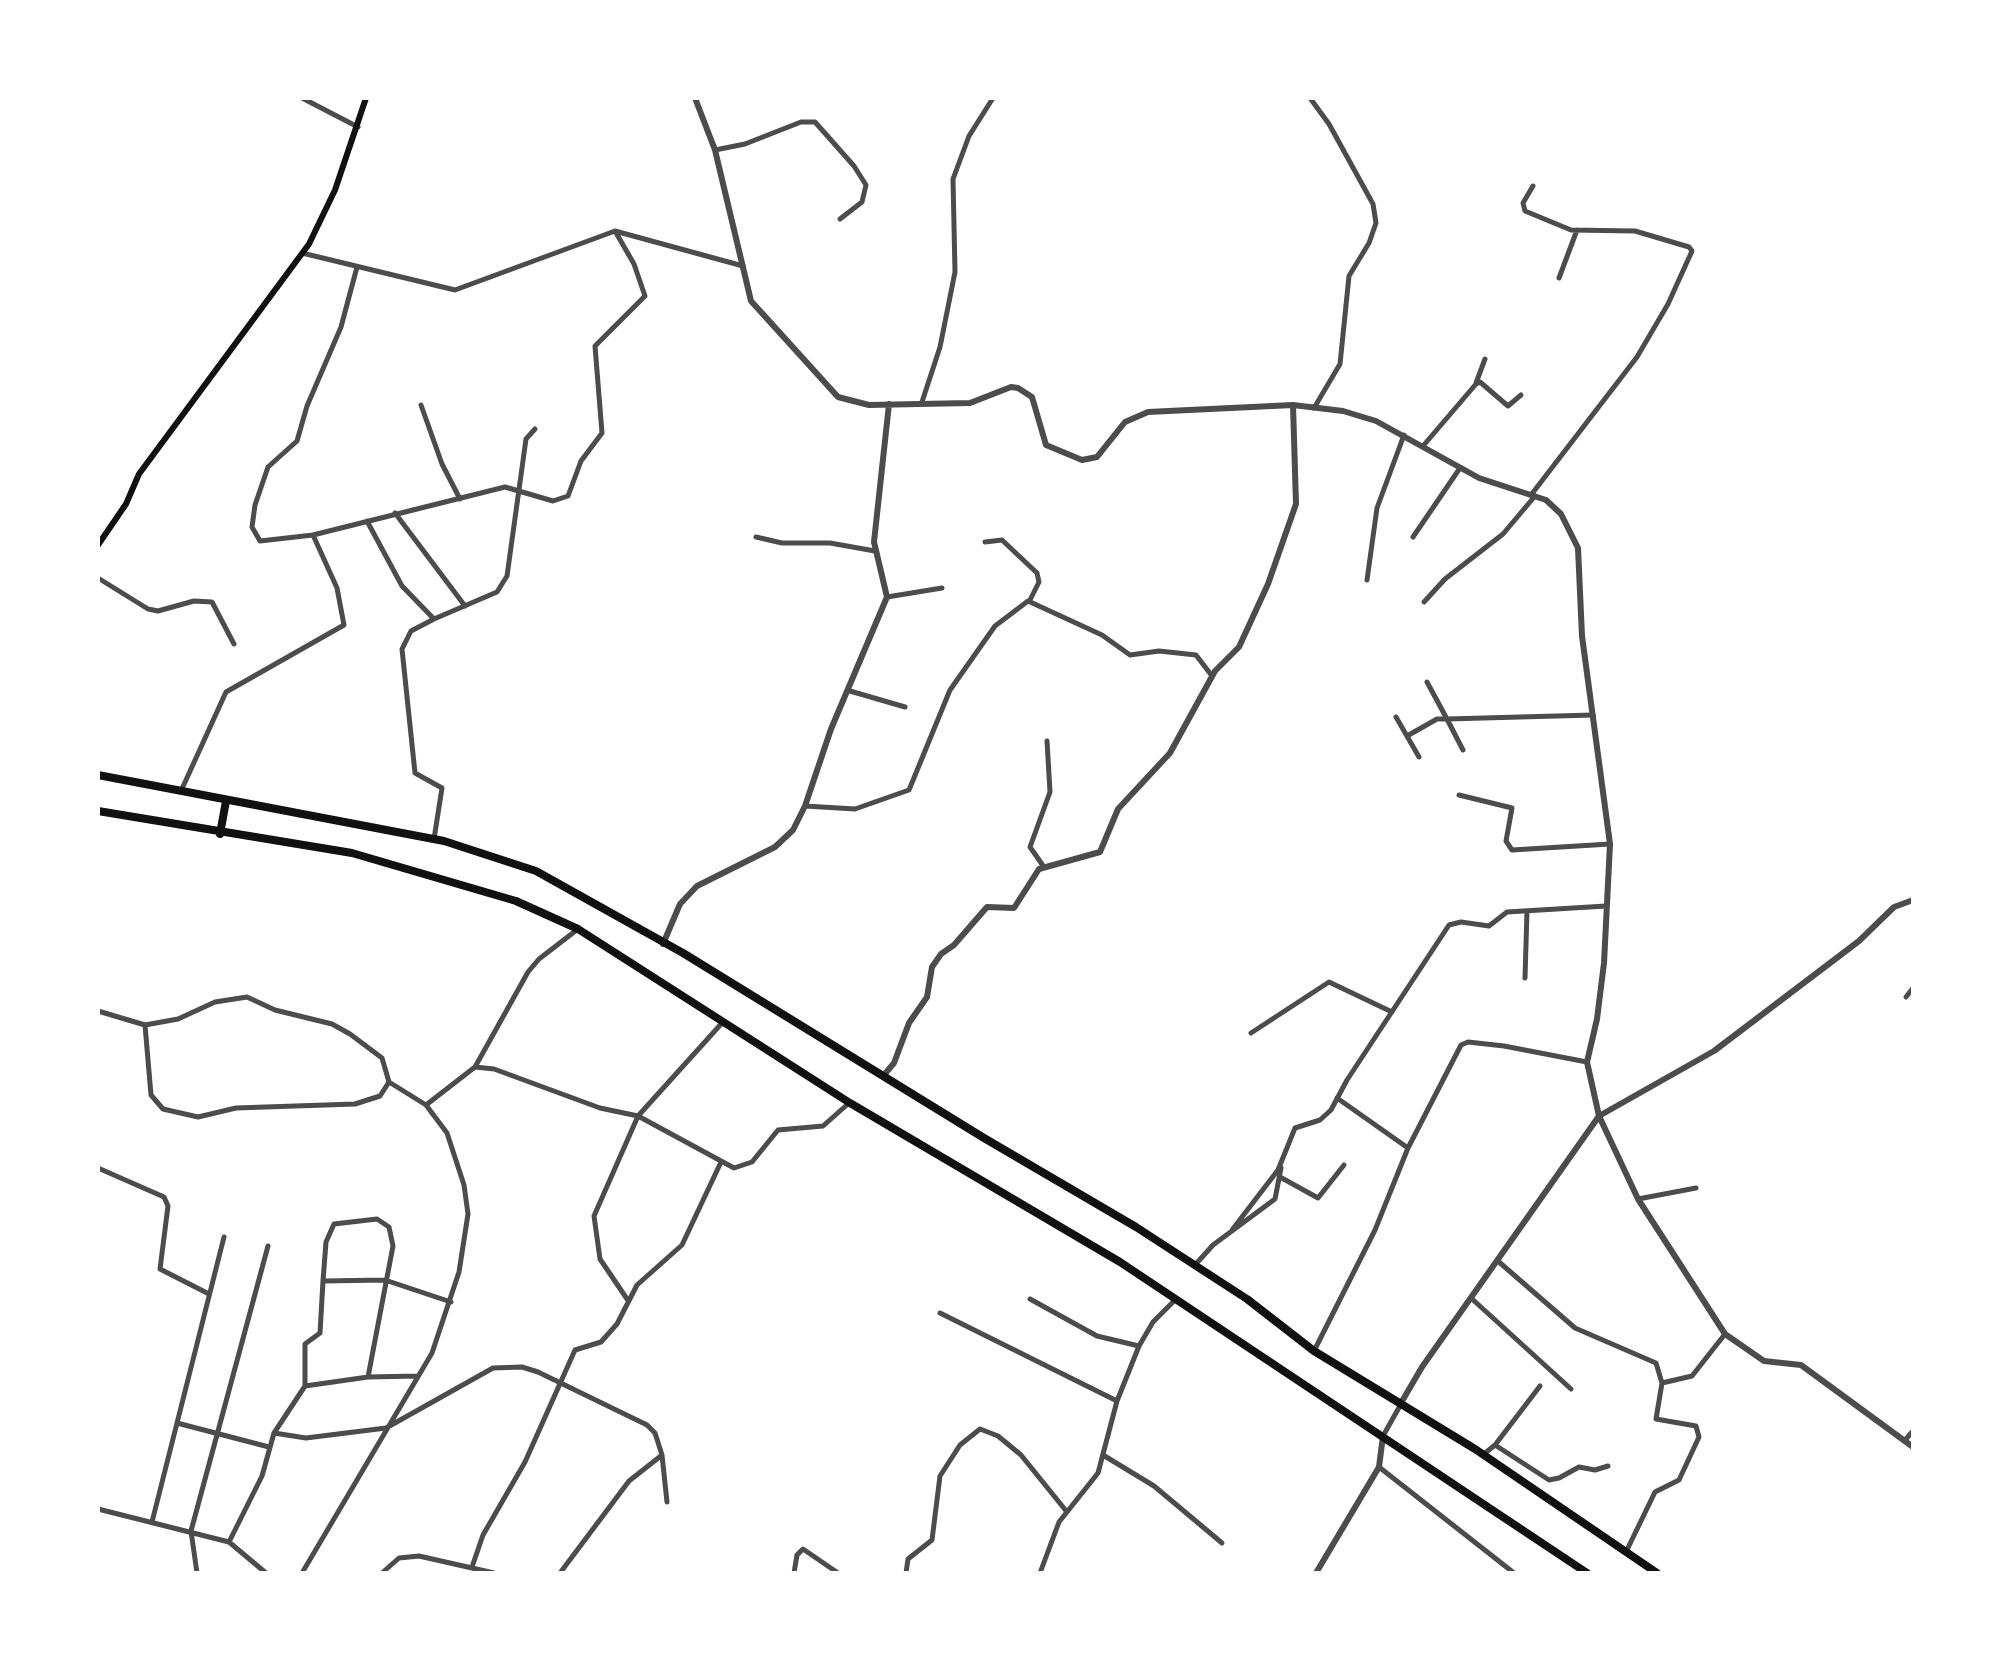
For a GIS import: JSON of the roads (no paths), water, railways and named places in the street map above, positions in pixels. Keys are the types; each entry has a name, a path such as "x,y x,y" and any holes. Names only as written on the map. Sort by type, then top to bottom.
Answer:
{"highway":[{"path":"98,775 434,840 536,871 884,1075 1195,1265 1314,1351 1483,1455 1657,1573"},
{"path":"220,834 226,801"},
{"path":"98,811 220,834 352,853 516,901 578,929 850,1103 1048,1217 1587,1573"}],"main road":[{"path":"98,545 126,504 139,474 302,253 323,216 358,127 366,98"}],"street":[{"path":"302,98 358,127"},
{"path":"695,98 715,150 751,301 832,393 869,405 970,403 1011,387 1026,391 1032,397 1046,445 1082,460 1101,453 1125,422 1148,412 1293,405 1360,415 1404,435 1479,478 1546,500 1561,514 1575,538 1582,636 1610,844 1597,1019 1587,1062 1599,1116 1638,1199 1725,1334 1764,1361 1801,1365 1913,1447"},
{"path":"922,402 940,347 954,284 953,179 969,136 993,98"},
{"path":"1310,98 1329,124 1373,204 1376,223 1369,243 1349,276 1340,364 1314,408"},
{"path":"715,150 745,144 801,122 815,122 866,185 862,202 840,219"},
{"path":"1424,602 1445,579 1503,534 1533,495 1637,357 1668,304 1692,251 1689,247 1635,231 1577,230 1525,211 1523,203 1533,186"},
{"path":"1559,278 1577,230"},
{"path":"302,253 455,290 615,231 743,266"},
{"path":"357,267 341,327 307,406 297,441 268,467 255,505 252,527 260,541 313,535 460,499 481,491 518,488 545,499 563,500 586,452 602,433 595,346 601,335 635,308 646,291 615,231"},
{"path":"1423,446 1476,384 1485,359"},
{"path":"1476,384 1480,382 1508,406 1521,395"},
{"path":"663,944 680,904 697,886 775,847 793,830 805,806 831,729 850,691 887,597 875,551 889,404"},
{"path":"421,405 442,464 460,499"},
{"path":"884,1075 894,1063 909,1023 927,997 932,967 941,954 954,945 987,907 1014,908 1033,876 1044,867 1102,850 1113,818 1175,746 1212,676 1239,647 1268,584 1294,512 1297,494 1293,405"},
{"path":"434,840 442,788 415,773 402,649 411,631 503,585 511,559 526,439 535,429"},
{"path":"1367,580 1377,508 1404,435"},
{"path":"1413,537 1460,468"},
{"path":"395,513 465,606"},
{"path":"367,521 402,586 434,619"},
{"path":"181,792 226,692 344,625 337,588 313,535"},
{"path":"756,537 782,543 830,543 875,551"},
{"path":"805,806 855,809 909,790 950,690 995,626 1014,608 1030,600 1039,582 1037,573 1002,540 985,542"},
{"path":"98,578 148,609 158,611 194,601 212,602 234,644"},
{"path":"887,597 942,588"},
{"path":"1030,600 1051,614 1102,635 1130,655 1159,651 1196,655 1212,676"},
{"path":"1427,682 1463,750"},
{"path":"850,691 905,707"},
{"path":"1407,736 1437,719 1594,715"},
{"path":"1396,717 1419,757"},
{"path":"1044,867 1030,847 1050,792 1047,741"},
{"path":"1459,795 1512,808 1506,841 1512,850 1610,844"},
{"path":"1316,1573 1379,1467 1383,1436 1401,1403 1599,1116 1714,1051 1859,941 1894,907 1913,900"},
{"path":"1232,1230 1278,1170 1295,1128 1324,1117 1449,925 1461,922 1489,926 1505,913 1606,906"},
{"path":"1525,978 1527,911"},
{"path":"426,1105 475,1067 528,972 539,959 578,929"},
{"path":"1251,1033 1329,982 1392,1012"},
{"path":"1906,997 1913,988"},
{"path":"98,1011 145,1025 178,1019 215,1002 247,997 275,1010 332,1024 382,1058 389,1082 426,1105 447,1133 464,1185 468,1214 451,1302 432,1353 302,1573"},
{"path":"627,1299 600,1259 594,1216 638,1116 722,1023"},
{"path":"145,1025 151,1095 156,1104 198,1117 236,1108 355,1104 380,1096 389,1082"},
{"path":"1314,1351 1375,1230 1408,1148 1463,1044 1504,1046 1587,1062"},
{"path":"475,1067 494,1069 600,1108 638,1116 734,1168 748,1165 778,1130 823,1126 850,1103"},
{"path":"1337,1098 1408,1148"},
{"path":"1195,1265 1232,1230 1275,1199 1285,1151"},
{"path":"472,1567 483,1535 525,1462 575,1350 601,1342 617,1324 627,1299 637,1285 689,1236 710,1180 721,1162"},
{"path":"1279,1177 1318,1198 1344,1165"},
{"path":"98,1168 164,1197 168,1206 160,1269 209,1294"},
{"path":"1638,1199 1696,1188"},
{"path":"229,1542 262,1476 274,1433 305,1386 305,1344 320,1333 326,1242 334,1224 377,1219 392,1234 368,1377"},
{"path":"152,1522 224,1237"},
{"path":"197,1573 191,1531 268,1246"},
{"path":"1499,1262 1575,1328 1656,1363 1662,1383 1656,1419 1692,1425 1700,1434 1679,1480 1655,1492 1626,1552"},
{"path":"323,1281 385,1280 451,1302"},
{"path":"1471,1298 1571,1389"},
{"path":"1030,1299 1097,1336 1139,1346"},
{"path":"1040,1573 1048,1544 1067,1512 1094,1482 1117,1401 1139,1346 1153,1322 1175,1300"},
{"path":"940,1313 1117,1401"},
{"path":"1662,1383 1692,1376 1725,1334"},
{"path":"274,1433 306,1438 386,1428 493,1368 522,1367 647,1425 655,1433 662,1455 667,1502"},
{"path":"305,1386 368,1377 418,1376"},
{"path":"1483,1455 1495,1445 1540,1386"},
{"path":"177,1423 269,1447"},
{"path":"906,1573 908,1559 932,1540 936,1489 944,1468 960,1445 980,1429 998,1436 1021,1455 1067,1512"},
{"path":"1906,1439 1913,1431"},
{"path":"1495,1445 1549,1480 1579,1467 1595,1470 1608,1466"},
{"path":"560,1573 629,1481 662,1455"},
{"path":"1103,1455 1154,1486 1222,1543"},
{"path":"1379,1467 1514,1573"},
{"path":"98,1509 229,1542 266,1573"},
{"path":"794,1573 797,1555 803,1549 838,1573"},
{"path":"382,1573 399,1558 419,1556 494,1573"}]}
